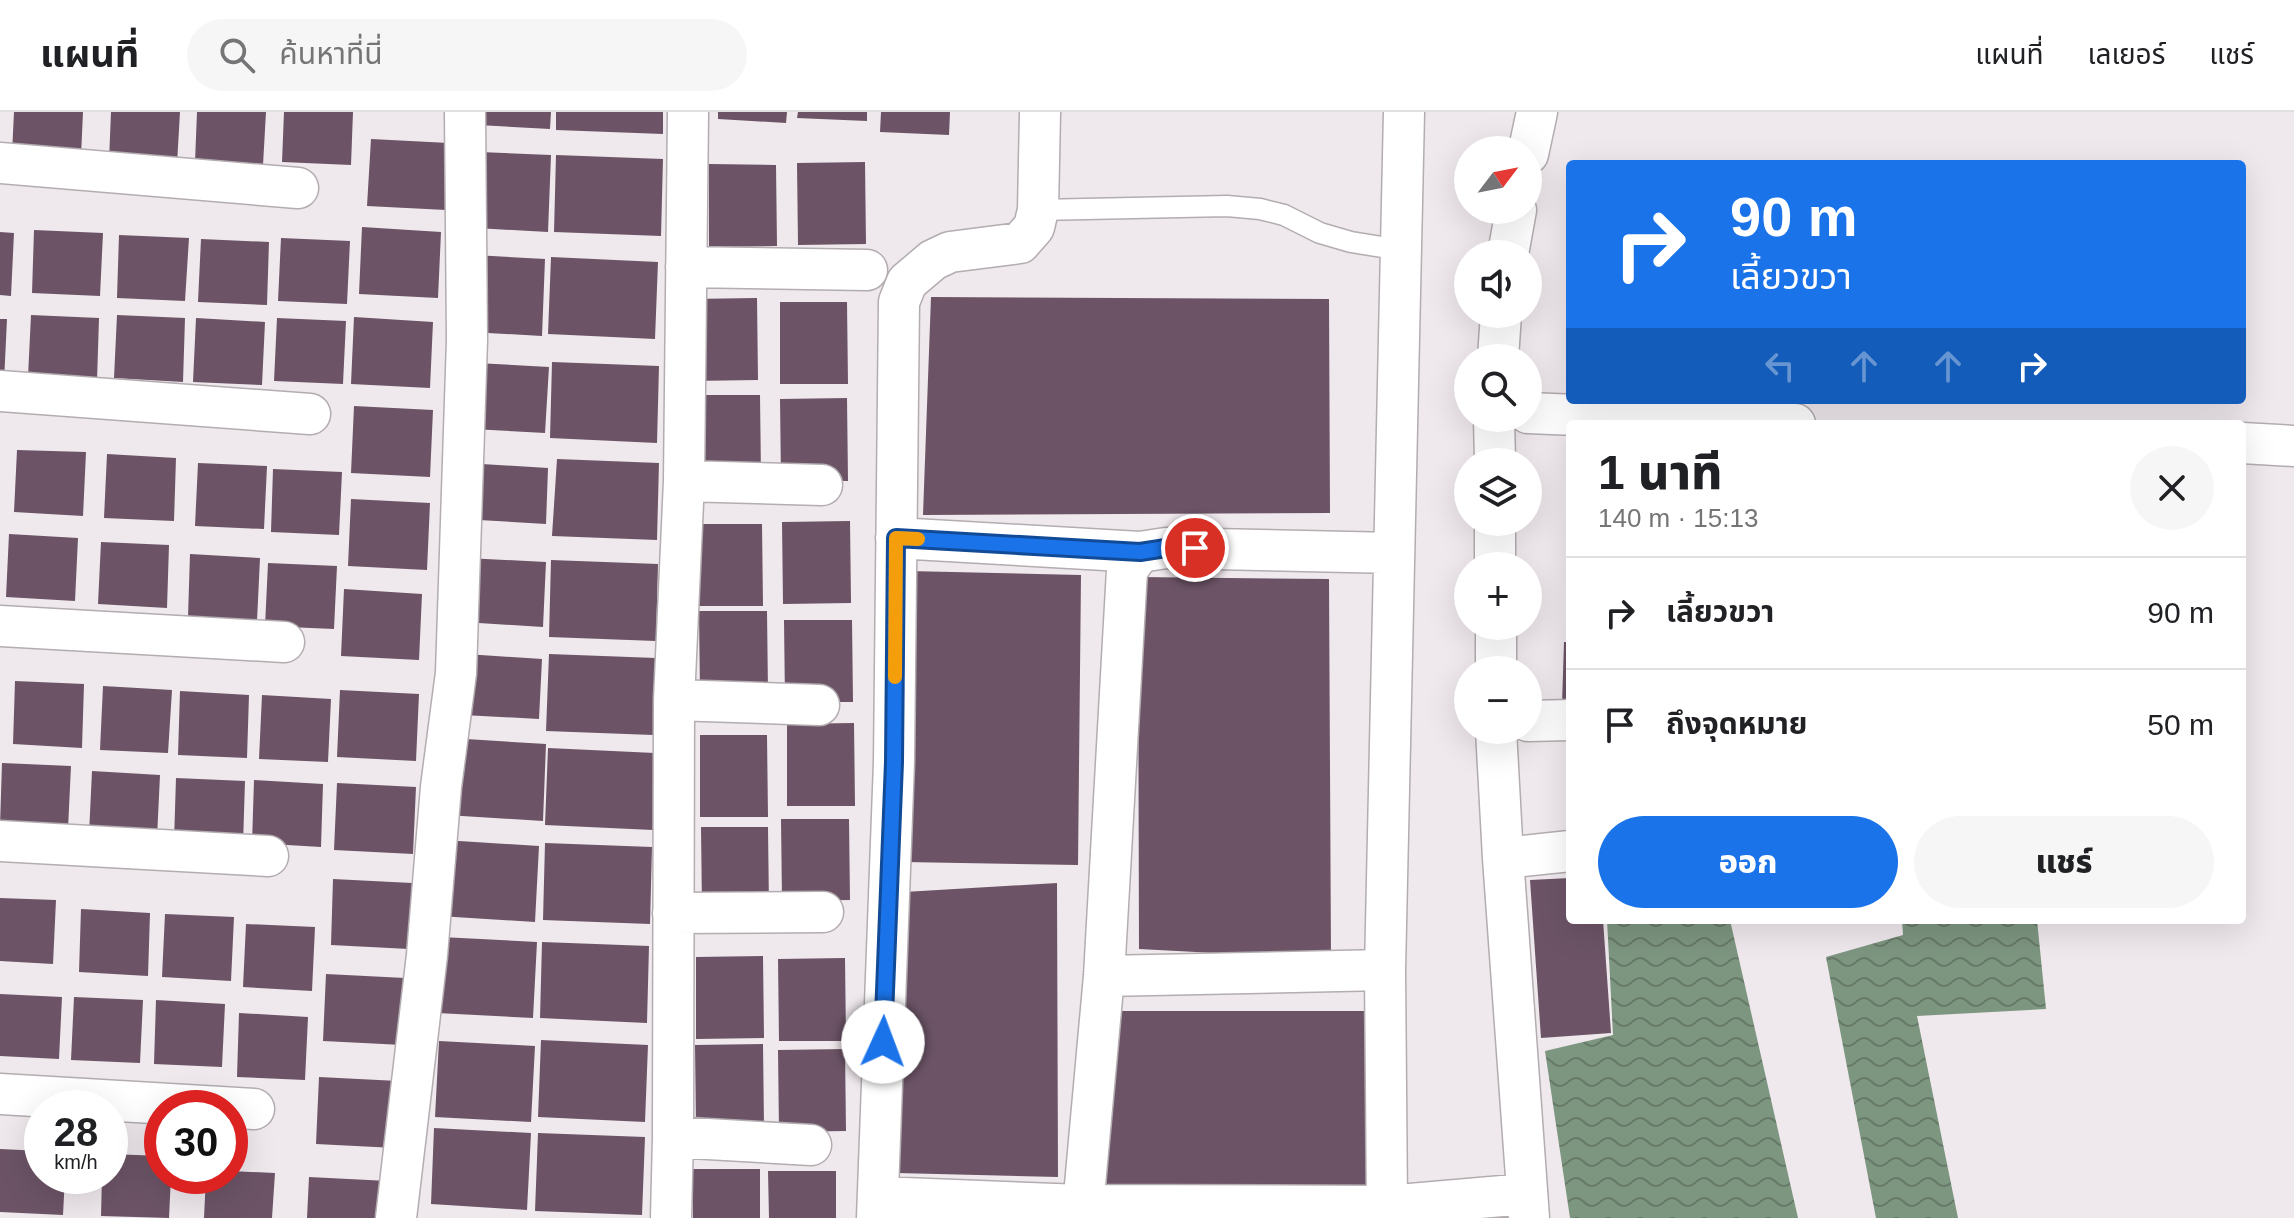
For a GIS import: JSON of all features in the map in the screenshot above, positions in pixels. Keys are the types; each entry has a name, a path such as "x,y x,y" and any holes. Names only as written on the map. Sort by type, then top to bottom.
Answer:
{"street":[{"path":"396,1218 427,955 441,787 456,673 467,340 465,112"},
{"path":"671,1218 674,700 684,481 688,112"},
{"path":"1040,112 1038,210 1034,227 1020,243 950,252 933,260 907,282 899,302 894,762 877,1208 1082,1211 1528,1206 1497,744"},
{"path":"1364,1210 1385,970 1404,112"},
{"path":"1532,136 1537,112"},
{"path":"0,163 298,188"},
{"path":"686,267 867,270"},
{"path":"0,391 310,414"},
{"path":"1542,414 1698,420"},
{"path":"2246,443 2294,446"},
{"path":"684,481 822,485"},
{"path":"896,538 1140,552 1166,548 1394,553"},
{"path":"1082,1211 1104,976 1127,570 1140,552"},
{"path":"0,626 284,642"},
{"path":"674,700 819,705"},
{"path":"1542,721 1566,720"},
{"path":"0,841 268,856"},
{"path":"1503,858 1566,851"},
{"path":"673,913 823,912"},
{"path":"1104,976 1385,970"},
{"path":"0,1094 254,1109"},
{"path":"673,1137 811,1145"}],"lane":[{"path":"1038,210 1227,206 1260,209 1284,215 1320,233 1351,242 1401,250"}],"water":[{"path":"1607,924 1731,924 1798,1218 1570,1218 1545,1051 1613,1035"},
{"path":"1902,924 2037,924 2046,1009 1917,1016 1958,1218 1876,1218 1826,957 1903,935"}],"building":[{"path":"14,112 83,112 81,156 12,153"},
{"path":"111,112 180,112 177,164 109,161"},
{"path":"197,112 266,112 263,165 195,162"},
{"path":"284,112 353,112 351,165 282,162"},
{"path":"479,112 551,112 550,129 478,125"},
{"path":"556,112 663,112 663,134 556,130"},
{"path":"718,112 787,112 786,123 718,119"},
{"path":"798,112 867,112 867,121 797,118"},
{"path":"881,112 950,112 949,135 880,132"},
{"path":"371,139 449,143 446,210 367,206"},
{"path":"480,152 551,155 548,232 476,228"},
{"path":"556,155 663,159 661,236 554,232"},
{"path":"865,162 866,244 798,245 797,163"},
{"path":"709,164 776,165 777,246 709,247"},
{"path":"362,227 441,232 438,298 359,294"},
{"path":"34,230 103,233 100,296 32,293"},
{"path":"0,232 14,233 11,296 0,295"},
{"path":"119,235 189,238 185,301 117,298"},
{"path":"281,238 350,241 347,304 278,301"},
{"path":"201,239 269,242 267,305 198,302"},
{"path":"474,255 545,259 542,336 470,332"},
{"path":"551,257 658,262 655,339 548,334"},
{"path":"931,297 1329,299 1330,513 923,515"},
{"path":"757,298 758,380 691,381 690,299"},
{"path":"780,302 847,302 848,384 780,384"},
{"path":"31,315 99,318 97,381 28,377"},
{"path":"117,315 185,318 183,382 114,378"},
{"path":"354,317 433,322 430,388 351,384"},
{"path":"196,318 265,322 262,385 193,382"},
{"path":"277,318 346,321 343,384 274,381"},
{"path":"0,319 7,319 4,382 0,382"},
{"path":"552,362 659,366 657,443 550,438"},
{"path":"476,363 549,367 545,433 472,429"},
{"path":"692,395 760,395 761,477 693,477"},
{"path":"847,398 848,481 781,480 780,399"},
{"path":"354,406 433,410 430,477 351,473"},
{"path":"17,450 86,452 83,516 14,512"},
{"path":"107,454 176,458 174,521 104,518"},
{"path":"557,459 659,463 657,540 552,536"},
{"path":"198,463 267,466 264,529 195,526"},
{"path":"482,464 548,468 546,524 479,520"},
{"path":"273,469 342,472 339,535 271,532"},
{"path":"351,499 430,503 427,570 348,566"},
{"path":"850,521 851,603 783,604 782,522"},
{"path":"695,524 762,524 763,606 696,606"},
{"path":"9,534 78,538 75,601 6,597"},
{"path":"101,542 169,545 167,608 98,604"},
{"path":"190,554 260,558 257,621 188,617"},
{"path":"466,558 546,562 543,627 463,622"},
{"path":"551,560 658,564 656,641 549,637"},
{"path":"268,563 337,566 334,629 265,626"},
{"path":"908,571 1081,575 1078,865 904,862"},
{"path":"1138,577 1329,579 1331,959 1139,949"},
{"path":"344,589 422,594 419,660 341,656"},
{"path":"699,611 767,611 768,693 700,693"},
{"path":"784,620 852,620 853,702 785,702"},
{"path":"1564,642 1566,642 1566,704 1562,705"},
{"path":"466,654 542,659 539,719 463,715"},
{"path":"549,654 656,658 653,735 546,731"},
{"path":"15,681 84,684 82,748 13,744"},
{"path":"103,686 172,690 168,753 100,750"},
{"path":"340,690 419,694 416,761 337,757"},
{"path":"180,691 249,695 247,758 178,755"},
{"path":"262,695 331,699 328,762 259,759"},
{"path":"854,723 855,806 787,806 787,724"},
{"path":"700,735 767,735 768,817 700,817"},
{"path":"450,738 546,744 543,821 446,815"},
{"path":"548,748 655,753 653,830 545,825"},
{"path":"2,763 71,766 68,829 0,826"},
{"path":"92,771 160,775 157,838 89,834"},
{"path":"176,778 245,781 243,845 174,841"},
{"path":"254,780 323,784 321,847 252,843"},
{"path":"337,783 416,787 413,854 334,850"},
{"path":"781,819 849,819 850,900 782,901"},
{"path":"701,827 768,827 769,909 702,909"},
{"path":"443,840 539,846 535,922 439,916"},
{"path":"545,843 652,847 650,924 543,920"},
{"path":"1566,878 1566,924 1603,924 1611,1033 1541,1038 1530,880"},
{"path":"333,879 412,883 409,949 331,945"},
{"path":"1057,883 1058,1177 897,1173 904,892"},
{"path":"0,898 56,900 53,964 0,961"},
{"path":"81,909 150,913 148,976 79,972"},
{"path":"165,914 234,917 231,981 162,977"},
{"path":"246,924 315,927 312,991 243,987"},
{"path":"441,937 537,942 533,1018 437,1013"},
{"path":"542,942 649,946 647,1023 540,1018"},
{"path":"763,956 764,1038 696,1039 696,957"},
{"path":"845,958 846,1041 779,1041 778,959"},
{"path":"326,974 405,978 403,1045 323,1041"},
{"path":"0,994 62,997 59,1059 0,1056"},
{"path":"74,997 143,1000 140,1063 71,1060"},
{"path":"156,1000 225,1004 222,1067 154,1064"},
{"path":"1113,1011 1367,1011 1370,1186 1106,1192"},
{"path":"239,1013 308,1017 305,1080 237,1077"},
{"path":"541,1040 648,1045 645,1122 538,1117"},
{"path":"439,1041 535,1046 531,1122 435,1117"},
{"path":"763,1044 764,1126 696,1127 695,1045"},
{"path":"845,1049 846,1131 779,1132 778,1050"},
{"path":"319,1077 398,1081 395,1148 316,1144"},
{"path":"434,1128 531,1133 527,1210 431,1204"},
{"path":"538,1133 645,1137 642,1215 535,1211"},
{"path":"0,1149 24,1150 24,1194 64,1194 63,1215 0,1212"},
{"path":"128,1155 144,1155 144,1194 170,1194 169,1218 101,1216 102,1194 128,1194"},
{"path":"692,1169 760,1169 760,1218 693,1218"},
{"path":"768,1171 836,1171 836,1218 769,1218"},
{"path":"248,1172 275,1173 272,1218 204,1218 205,1194 248,1194"},
{"path":"309,1177 388,1181 386,1218 307,1218"}],"slow traffic":[{"path":"895,677 896,538 918,539"}],"route":[{"path":"883,1042 894,762 896,538 1140,552 1195,548"}]}
